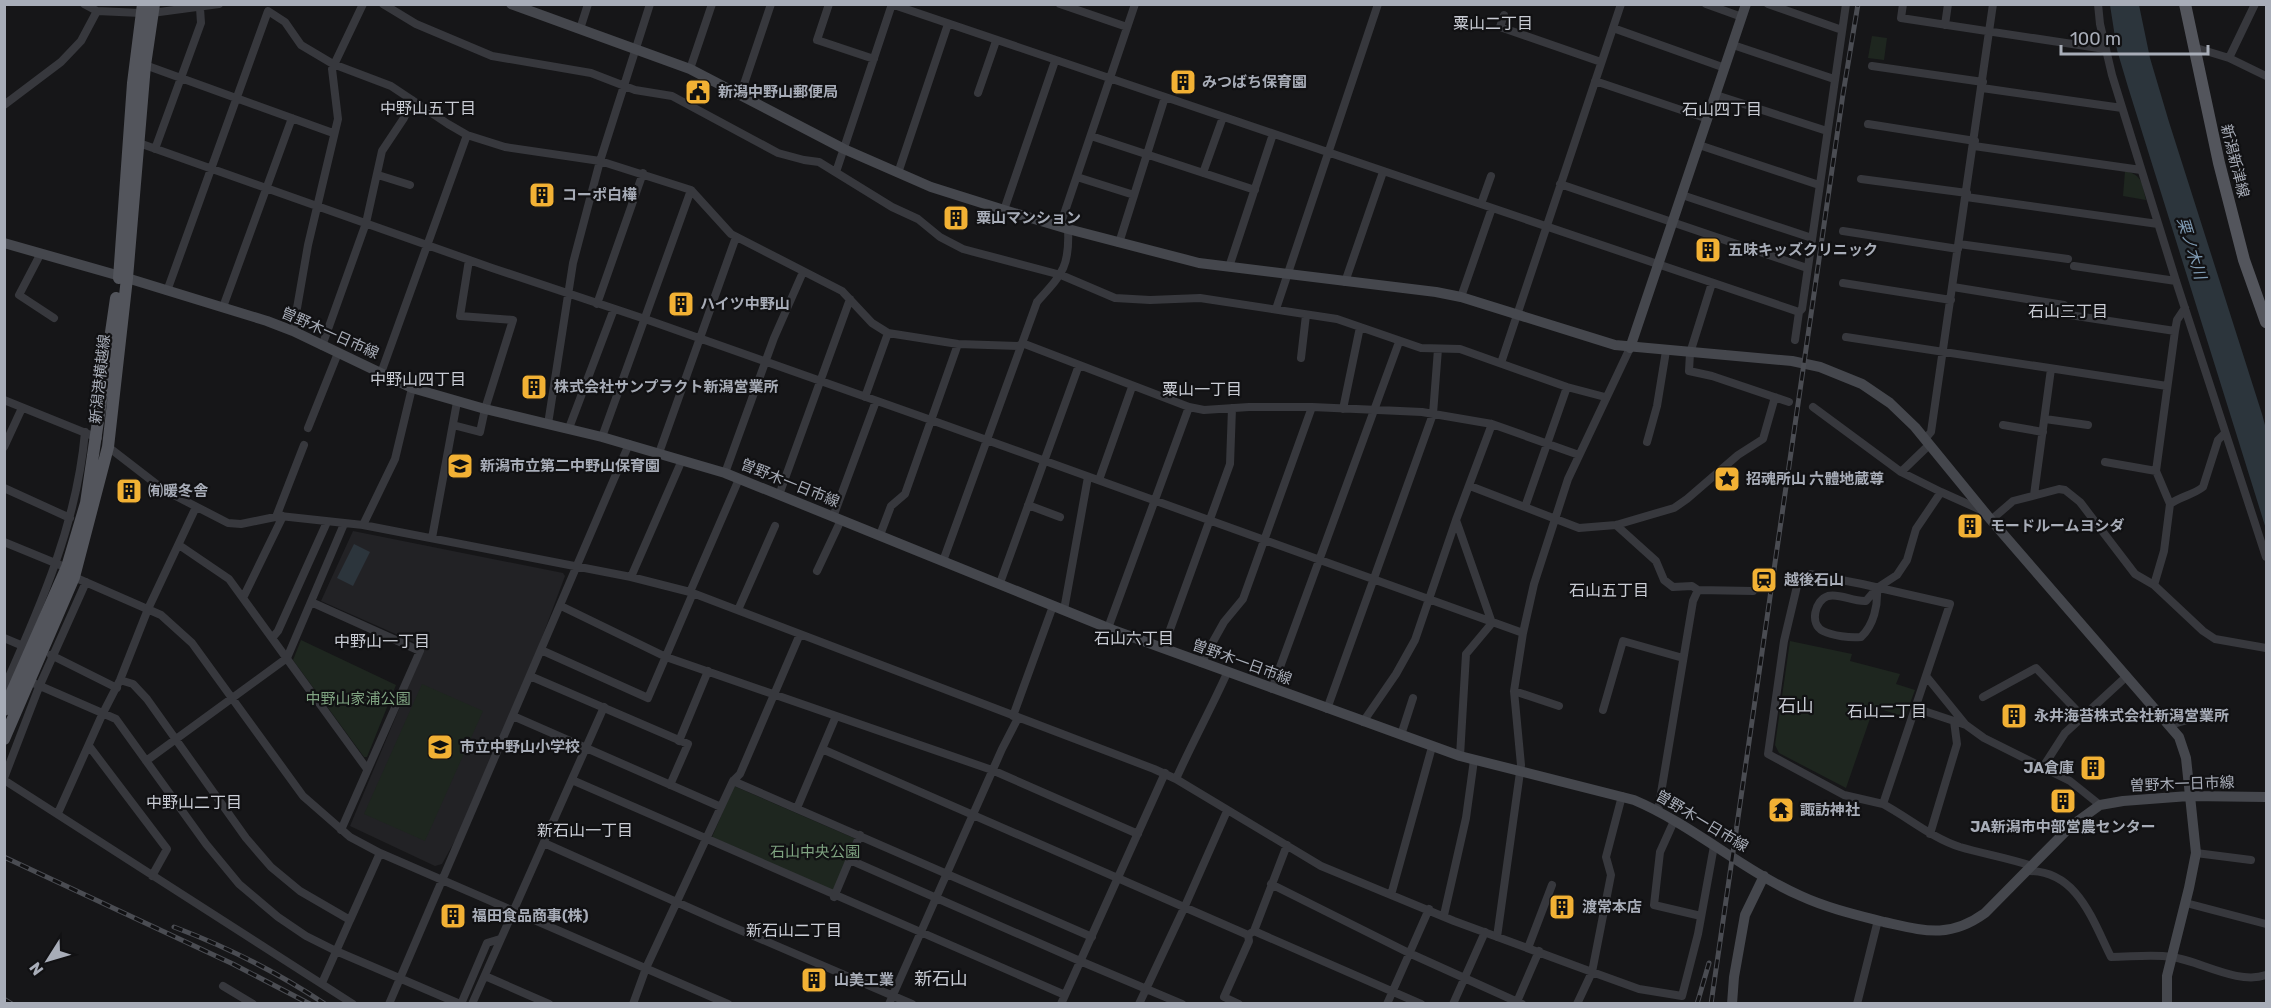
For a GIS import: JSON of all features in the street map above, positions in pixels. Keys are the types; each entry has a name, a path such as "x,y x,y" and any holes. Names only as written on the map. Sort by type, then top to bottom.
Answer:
{"main road":[{"name":"新潟新津線","path":"2185,4 2193,48 2244,260 2266,322"},
{"name":"新潟港横越線","path":"4,740 49,654 108,447 139,143 148,9"},
{"name":"新潟港横越線","path":"4,710 71,572 86,503 124,277 133,83 148,9"}],"street":[{"path":"86,5 98,11 200,8 219,4"},
{"path":"293,331 317,206 338,119 333,86 333,64 363,4"},
{"path":"383,4 396,8 416,24 492,56 591,73 635,90 672,96 778,153 819,162 892,207 918,219 939,237 963,249 1061,274 1115,298 1150,300 1200,298 1337,319 1420,348 1460,349 1567,387 1605,397"},
{"path":"511,4 529,8 690,69 844,149 931,187 1064,228 1199,263 1345,282 1406,287 1461,297 1587,338 1630,348 1792,361 1820,367 1847,377 1877,394 1903,415 1927,442 1988,516 2170,725 2184,747 2196,853 2167,976 2167,1004"},
{"path":"580,29 588,4"},
{"path":"548,424 573,263 600,161 651,4"},
{"path":"690,69 712,4"},
{"path":"740,96 771,4"},
{"path":"829,4 817,40 874,59"},
{"path":"1060,4 1127,27"},
{"path":"943,561 1037,302 1061,274 1069,250 1064,228 1077,177 1135,4"},
{"path":"1276,309 1378,4"},
{"path":"1501,363 1621,4"},
{"path":"1706,4 1742,17"},
{"path":"1497,937 1522,756 1514,691 1523,633 1534,585 1557,520 1568,479 1630,348 1746,4"},
{"path":"1768,4 1842,30"},
{"path":"1795,340 1799,312 1802,309 1846,4"},
{"path":"1903,4 1901,18 2105,50"},
{"path":"1945,25 1948,4"},
{"path":"1901,472 1927,442 1931,432 1993,4"},
{"path":"2098,4 2105,50 2122,108 2266,557"},
{"path":"2229,58 2255,4"},
{"path":"836,172 892,5 1799,312"},
{"path":"155,149 201,23 200,8"},
{"path":"4,105 62,62 81,41 98,11"},
{"path":"167,291 268,11 285,22 302,45 333,64 391,86 467,135 505,147 600,161 691,190 731,234 842,291 872,322 888,333 958,344 1021,345 1079,365 1132,387 1204,410 1312,407 1433,414 1492,424 1579,455"},
{"path":"1504,15 1500,27 1601,62"},
{"path":"898,172 948,24"},
{"path":"1613,28 1725,68"},
{"path":"978,93 996,41"},
{"path":"1733,45 1834,79"},
{"path":"2193,48 2229,58 2266,76"},
{"path":"1004,210 1055,61"},
{"path":"144,65 333,133"},
{"path":"1872,66 2122,108"},
{"path":"1595,81 1708,119"},
{"path":"1716,95 1827,131"},
{"path":"1119,243 1165,98"},
{"path":"322,346 366,223 382,151 404,118 412,100"},
{"path":"1203,172 1223,117"},
{"path":"223,307 292,118"},
{"path":"1868,124 2141,170"},
{"path":"1229,267 1273,134"},
{"path":"381,373 467,135"},
{"path":"1091,136 1255,190"},
{"path":"139,143 428,246 821,381 1523,633"},
{"path":"1699,145 1820,185"},
{"path":"1345,282 1383,172"},
{"path":"597,304 643,173"},
{"path":"378,175 410,185"},
{"path":"1481,204 1491,176"},
{"path":"1077,177 1134,195"},
{"path":"1861,179 2158,224"},
{"path":"1560,184 1807,267"},
{"path":"602,437 691,190"},
{"path":"1682,195 1812,238"},
{"path":"1461,297 1492,208"},
{"path":"1843,231 1959,246 2176,281"},
{"path":"659,453 736,237"},
{"name":"曽野木一日市線","path":"4,243 223,307 293,331 412,388 457,402 629,444 725,473 1108,628 1432,747 1520,772 1622,796 1658,811 1802,897 1878,920 1919,929 1956,929 1969,924 1984,913 2071,826 2100,804 2189,796 2266,797"},
{"path":"41,253 19,295 54,318"},
{"path":"453,424 480,432 513,320 460,316 469,260"},
{"path":"725,473 765,362 803,272"},
{"path":"1712,283 1690,353 1689,371 1712,376 1789,402"},
{"path":"1843,283 1951,300"},
{"path":"1953,287 2064,305 2063,314 2175,331"},
{"path":"778,495 850,299"},
{"path":"2154,585 2164,551 2170,504 2156,471 2175,331 2177,320 2185,308"},
{"path":"569,428 614,309"},
{"path":"1301,358 1306,315"},
{"path":"1343,409 1360,327"},
{"path":"866,397 888,333"},
{"path":"1846,337 2167,386"},
{"path":"1272,689 1399,342"},
{"path":"879,535 891,506 905,494 958,344"},
{"path":"1327,709 1433,414 1438,349"},
{"path":"1647,442 1657,406 1666,351"},
{"path":"308,428 338,353"},
{"path":"1000,583 1079,365"},
{"path":"2034,495 2052,369"},
{"path":"1099,480 1132,387"},
{"path":"1525,507 1567,387"},
{"path":"363,525 395,459 412,388"},
{"path":"1470,486 1579,528 1616,525 1674,508 1738,455 1763,439 1775,397"},
{"path":"4,399 97,437 164,490 228,523 236,524 280,516 363,525 577,566 692,592 1165,773 1321,866 1390,895 1592,972 1639,989 1680,1000 1701,916 1714,846"},
{"path":"817,571 837,519 876,401"},
{"path":"432,538 457,402"},
{"path":"1108,628 1189,407"},
{"path":"1201,663 1224,622 1243,599 1312,407"},
{"path":"1813,407 1901,472 1988,516"},
{"path":"4,447 22,408"},
{"path":"1163,649 1230,464 1232,408"},
{"path":"2045,419 2088,425"},
{"path":"1363,722 1415,640 1492,424"},
{"path":"2002,425 2043,432"},
{"path":"4,688 23,646 71,572 70,518 82,469 85,432"},
{"path":"2170,504 2181,496 2197,492 2203,487 2218,440 2225,433"},
{"path":"389,1004 629,444"},
{"path":"243,598 280,516 304,445"},
{"path":"631,577 682,460"},
{"path":"2105,462 2156,471"},
{"path":"1064,610 1088,477"},
{"path":"542,650 648,698 739,479"},
{"path":"4,488 70,518"},
{"path":"1988,516 2013,501 2059,489 2065,490 2080,502 2135,574 2154,585 2191,622 2215,639 2266,648"},
{"path":"1861,602 1870,598 1877,588 1897,575 1907,560 1916,529 1941,492"},
{"path":"1028,505 1060,517"},
{"path":"58,813 102,715 117,688 148,609 196,507"},
{"path":"1456,520 1492,623"},
{"path":"273,637 278,631 327,522"},
{"path":"146,761 287,657 344,524"},
{"path":"1616,525 1656,561 1667,584 1677,587 1692,586 1698,590 1753,591"},
{"path":"738,610 775,526"},
{"path":"4,542 161,615 192,643 303,796 350,837 380,853 728,1004"},
{"path":"179,545 229,579 367,769"},
{"path":"1883,804 1950,604 1810,574 1798,582 1784,641 1768,754 1844,795 1883,804 1930,834 1959,847 2012,859 2062,879 2085,904 2111,957 2171,957 2235,976 2266,975"},
{"path":"1872,618 1868,608 1861,602 1831,595 1822,599 1815,616 1818,626 1823,631 1861,637 1869,629 1878,600 1877,588"},
{"path":"1658,811 1693,602 1698,590"},
{"path":"311,602 420,651 341,830"},
{"path":"561,606 666,657 992,770 1138,834"},
{"path":"889,1004 1016,717 1053,606"},
{"path":"1460,756 1466,654 1492,623"},
{"path":"633,1004 646,968 721,807 740,774 800,634"},
{"path":"4,638 23,646"},
{"path":"1603,710 1623,641 1683,658"},
{"path":"49,654 117,688"},
{"path":"1983,697 2037,668 2082,716"},
{"path":"678,741 708,671"},
{"path":"1176,779 1227,673"},
{"path":"530,676 688,744 670,785"},
{"path":"1926,676 1966,725 1984,738 2070,781 2100,804"},
{"path":"2043,767 2065,734 2127,676"},
{"path":"120,680 133,684 147,699 246,838 271,867 300,891 350,920"},
{"path":"353,1004 4,779 35,684 102,715 116,719 206,844 239,884 278,917 306,936 460,1004 487,943 500,939"},
{"path":"1514,691 1559,706"},
{"path":"1401,735 1413,698"},
{"path":"472,1004 604,707"},
{"path":"1915,708 1966,725"},
{"path":"2170,725 2215,712"},
{"path":"513,716 721,807"},
{"path":"796,808 836,716"},
{"path":"1930,834 1956,744 1954,721"},
{"path":"89,746 167,849 152,876"},
{"path":"1390,895 1432,747"},
{"path":"822,749 1119,878 1421,1004"},
{"path":"1444,915 1466,818 1474,760"},
{"path":"572,780 920,933 1063,999 1165,773"},
{"path":"734,781 1092,937"},
{"path":"1576,1004 1592,972 1611,875 1606,857 1622,796"},
{"path":"1139,1004 1227,811"},
{"path":"1674,820 1660,852 1654,905 1701,916"},
{"path":"834,897 860,835"},
{"path":"544,843 912,1004"},
{"path":"1239,1004 1224,996 1249,941 1287,845"},
{"path":"322,983 380,853"},
{"path":"2196,853 2251,860"},
{"path":"850,860 1080,962 1146,987 1182,1004"},
{"path":"1732,1004 1735,967 1745,915 1764,876"},
{"path":"1271,885 1409,953 1519,1003 1539,951"},
{"path":"1528,948 1552,885"},
{"path":"2186,903 2266,924"},
{"path":"1387,1004 1429,909"},
{"path":"1857,1004 1878,920"},
{"path":"1453,1004 1485,932"},
{"path":"485,976 549,1004"},
{"path":"223,986 253,1004"}],"shaded area":[{"name":"市立中野山小学校","path":"353,531 563,573 565,576 538,648 458,835 442,864 435,866 350,826 425,647 321,601"}],"green space":[{"path":"1872,36 1887,38 1884,60 1868,58"},
{"path":"2125,171 2138,178 2146,200 2123,196"},
{"name":"中野山家浦公園","path":"301,640 396,685 367,757 364,757 293,660"},
{"path":"1790,641 1852,654 1850,661 1900,674 1896,684 1915,690 1905,717 1874,707 1846,788 1779,753 1775,745"},
{"path":"422,684 483,711 425,841 364,814"},
{"name":"石山中央公園","path":"734,786 856,839 833,891 712,837"}],"water":[{"name":"栗ノ木川","path":"2110,5 2139,5 2150,58 2169,122 2262,414 2266,429 2266,529 2128,87 2117,50"},
{"path":"354,544 370,552 353,586 337,578"}],"railway":[{"path":"1711,1004 1858,4"},
{"path":"4,857 233,964 310,1004"},
{"path":"174,927 251,961 325,1004"},
{"path":"1697,1004 1709,963"},
{"path":"4,999 12,1004"}],"place":[{"name":"みつばち保育園","path":"1183,82"},
{"name":"新潟中野山郵便局","path":"698,92"},
{"name":"コーポ白樺","path":"542,195"},
{"name":"粟山マンション","path":"956,218"},
{"name":"五味キッズクリニック","path":"1708,250"},
{"name":"ハイツ中野山","path":"681,304"},
{"name":"株式会社サンプラクト新潟営業所","path":"534,387"},
{"name":"新潟市立第二中野山保育園","path":"460,466"},
{"name":"招魂所山 六體地蔵尊","path":"1727,479"},
{"name":"㈲暖冬舎","path":"129,491"},
{"name":"モードルームヨシダ","path":"1970,526"},
{"name":"越後石山","path":"1764,580"},
{"name":"永井海苔株式会社新潟営業所","path":"2014,716"},
{"name":"市立中野山小学校","path":"440,747"},
{"name":"JA倉庫","path":"2093,768"},
{"name":"JA新潟市中部営農センター","path":"2063,801"},
{"name":"諏訪神社","path":"1781,810"},
{"name":"渡常本店","path":"1562,907"},
{"name":"福田食品商事(株)","path":"453,916"},
{"name":"山美工業","path":"814,980"}],"district":[{"name":"粟山二丁目","path":"1493,23"},
{"name":"中野山五丁目","path":"428,108"},
{"name":"石山四丁目","path":"1722,109"},
{"name":"石山三丁目","path":"2068,311"},
{"name":"中野山四丁目","path":"418,379"},
{"name":"粟山一丁目","path":"1202,389"},
{"name":"石山五丁目","path":"1609,590"},
{"name":"石山六丁目","path":"1134,638"},
{"name":"中野山一丁目","path":"382,641"},
{"name":"石山","path":"1796,706"},
{"name":"石山二丁目","path":"1887,711"},
{"name":"中野山二丁目","path":"194,802"},
{"name":"新石山一丁目","path":"585,830"},
{"name":"新石山二丁目","path":"794,930"},
{"name":"新石山","path":"941,979"}]}
